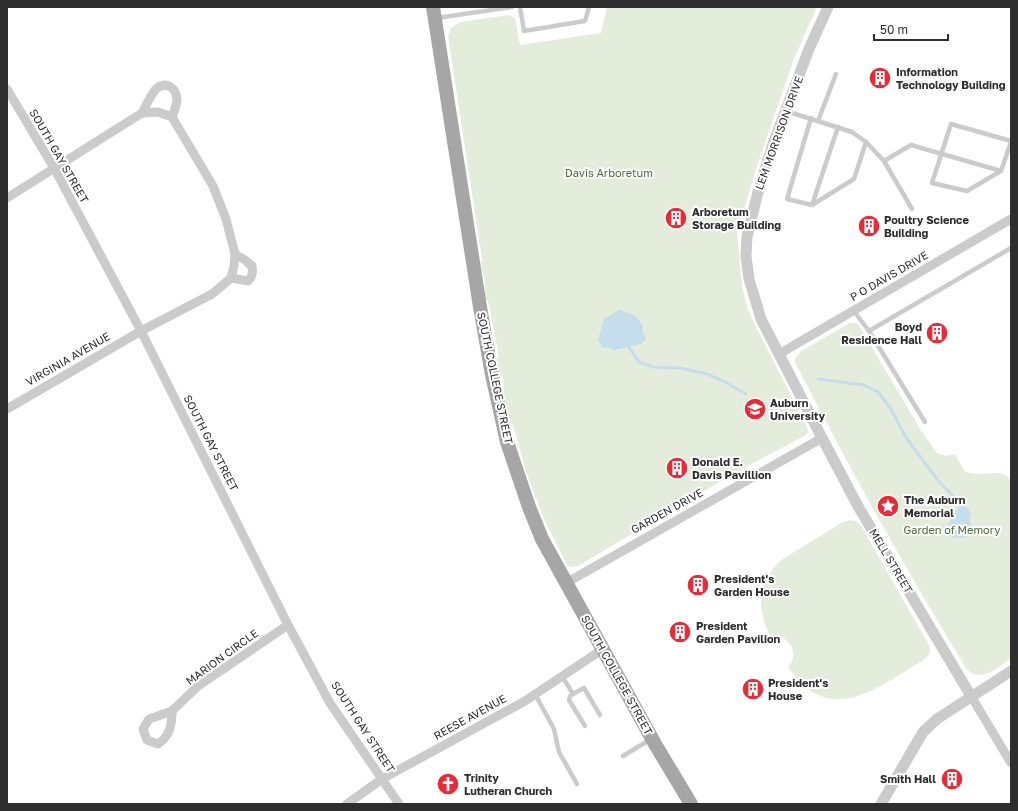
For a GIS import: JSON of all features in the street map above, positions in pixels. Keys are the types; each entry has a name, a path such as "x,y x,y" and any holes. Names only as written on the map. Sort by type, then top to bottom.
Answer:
{"main road":[{"name":"SOUTH COLLEGE STREET","path":"434,13 480,307 507,442 529,507 542,539 652,738 691,804"}],"street":[{"name":"LEM MORRISON DRIVE","path":"779,354 762,319 749,279 746,256 746,237 773,144 809,49 828,7"},
{"path":"7,198 142,113 156,89 163,85 170,86 174,90 177,98 172,117"},
{"name":"SOUTH GAY STREET","path":"7,89 54,168 141,331 288,624 330,703 399,804"},
{"path":"142,113 158,112 172,117 213,186 226,219 235,254 231,278 248,281 253,273 252,266 235,254"},
{"name":"P O DAVIS DRIVE","path":"779,354 853,310 1010,222"},
{"name":"VIRGINIA AVENUE","path":"7,409 141,331 212,294 231,278"},
{"name":"MELL STREET","path":"779,354 859,508 1011,763"},
{"name":"GARDEN DRIVE","path":"566,582 822,438"},
{"name":"MARION CIRCLE","path":"172,711 198,686 288,624"},
{"name":"REESE AVENUE","path":"347,804 382,779 535,694 603,649"},
{"path":"881,804 924,732 937,719 1011,671"}],"lane":[{"path":"434,13 512,7"},
{"path":"520,7 524,32 586,20 589,7"},
{"path":"818,120 836,74"},
{"path":"786,111 852,132 866,142 884,161 912,209"},
{"path":"811,118 787,199 812,205 854,179 866,142"},
{"path":"951,124 1011,142 1001,171 967,191 932,182 941,153 951,124"},
{"path":"812,205 838,127"},
{"path":"884,161 911,145 1001,171"},
{"path":"869,331 1011,248"},
{"path":"853,310 869,331 925,422"},
{"path":"562,676 573,694"},
{"path":"585,726 569,700 570,696 584,688 600,715"},
{"path":"535,694 554,729 559,752 577,784"},
{"path":"623,756 652,738"}],"green space":[{"name":"Davis Arboretum","path":"607,7 817,7 794,59 757,166 737,232 742,286 748,310 808,429 808,432 806,435 695,496 649,527 640,529 578,566 572,567 567,565 545,521 526,472 515,431 511,421 504,414 498,397 504,392 504,380 495,364 498,358 498,351 488,301 485,298 485,284 481,265 482,259 448,36 451,28 460,22 509,15 515,18 520,45 601,33"},
{"name":"Garden of Memory","path":"850,323 856,323 860,327 920,429 937,453 946,456 955,454 965,472 976,474 1001,474 1008,477 1011,481 1011,658 989,673 977,675 966,668 921,593 836,440 795,362 795,358 801,351"},
{"path":"850,520 856,521 860,524 929,645 930,651 925,659 871,691 854,697 837,699 821,696 804,686 788,667 792,662 793,656 791,645 782,638 770,636 764,622 761,604 763,588 772,570 781,560 843,522"}],"water":[{"path":"619,310 630,313 638,320 643,326 642,331 646,339 641,344 615,350 608,347 603,348 598,340 604,319"},
{"path":"962,505 968,508 971,513 971,531 967,536 963,537 948,536 947,532 949,523 956,510"}],"waterway":[{"path":"628,346 639,362 653,367 680,368 707,374 746,394"},
{"path":"819,379 864,385 878,392 891,409 905,436 921,458 940,483 962,505"}],"place":[{"name":"Information Technology Building","path":"880,78"},
{"name":"Arboretum Storage Building","path":"676,218"},
{"name":"Poultry Science Building","path":"869,226"},
{"name":"Boyd Residence Hall","path":"937,333"},
{"name":"Auburn University","path":"755,409"},
{"name":"Donald E. Davis Pavillion","path":"677,468"},
{"name":"The Auburn Memorial","path":"888,506"},
{"name":"President's Garden House","path":"698,585"},
{"name":"President Garden Pavilion","path":"680,632"},
{"name":"President's House","path":"753,689"},
{"name":"Smith Hall","path":"952,779"},
{"name":"Trinity Lutheran Church","path":"448,784"}]}
